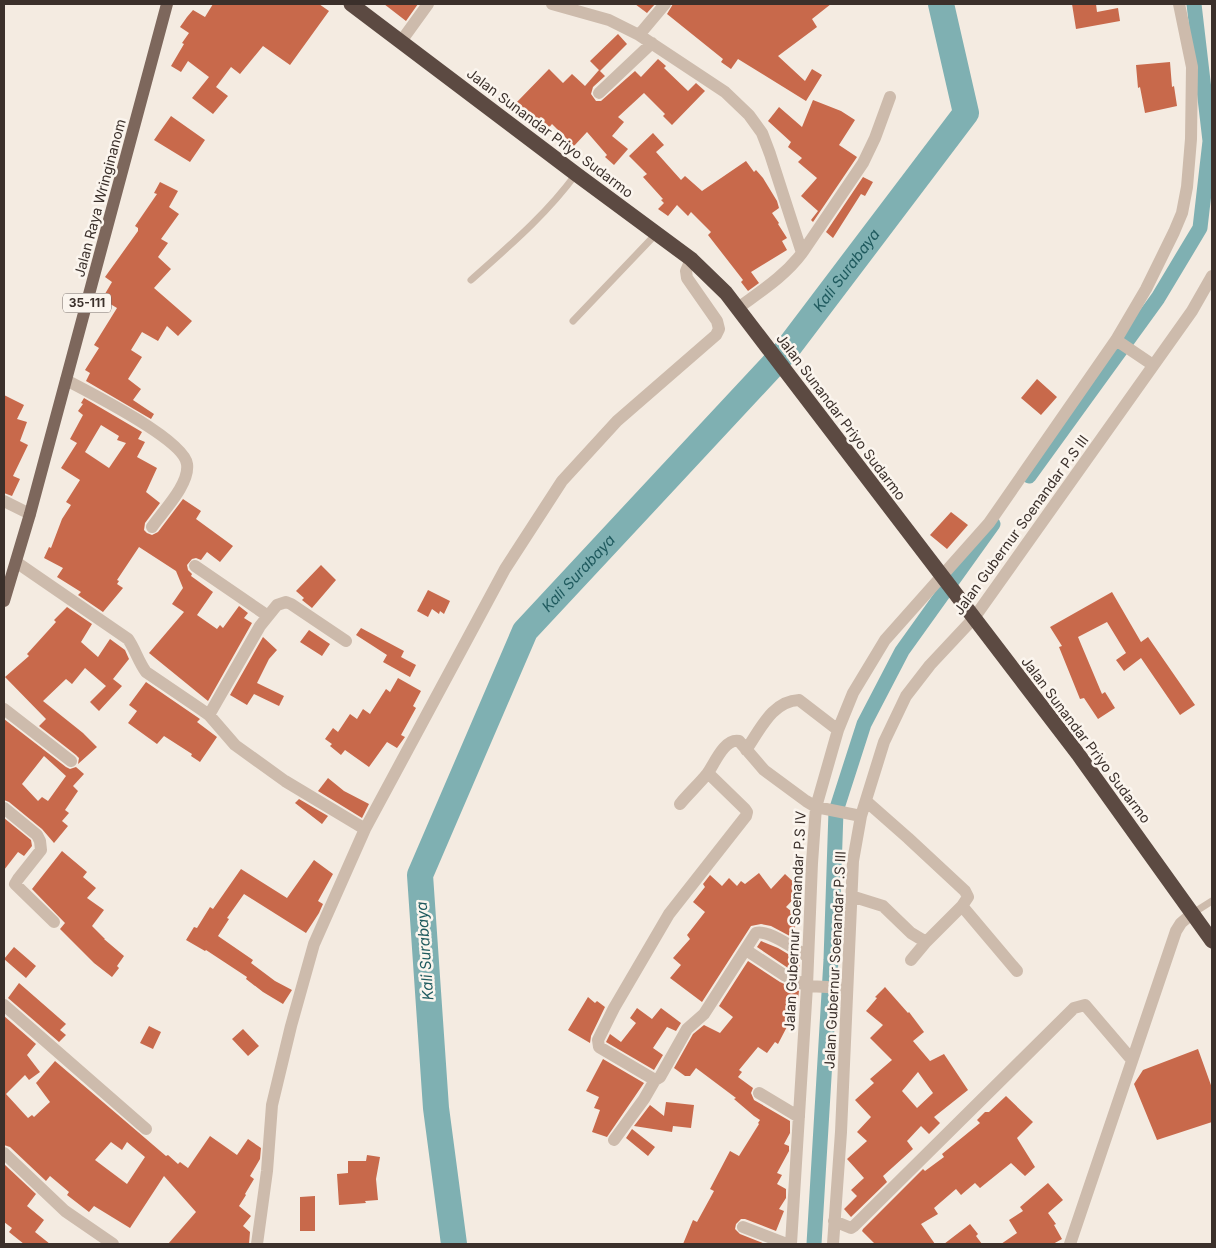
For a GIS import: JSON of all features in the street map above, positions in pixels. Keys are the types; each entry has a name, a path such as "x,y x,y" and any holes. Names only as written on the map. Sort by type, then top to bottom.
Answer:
{"highway":[{"name":"Jalan Sunandar Priyo Sudarmo","path":"352,4 656,234 691,258 726,293 1078,754 1212,940"}],"main road":[{"name":"Jalan Raya Wringinanom","path":"4,602 30,514 167,4"}],"street":[{"path":"402,40 428,4"},
{"path":"552,4 609,20 639,35 725,92 750,115 762,133 770,154 802,253"},
{"path":"639,35 665,4"},
{"name":"Jalan Gubernur Soenandar P.S IV","path":"789,1244 810,986 808,957 812,863 819,807 838,730 853,693 885,640 943,578 989,523 1119,342 1174,232 1182,214 1188,187 1192,139 1192,67 1179,4"},
{"path":"599,93 652,43"},
{"path":"741,311 793,265 802,253 863,162 875,138 890,97"},
{"path":"257,1244 267,1170 272,1105 291,1026 314,944 365,830 505,569 562,481 617,420 716,335 719,329 717,321 687,278 686,271 691,258"},
{"name":"Jalan Gubernur Soenandar P.S III","path":"833,1244 841,1132 844,988 853,861 862,816 884,742 906,696 971,614 1149,362 1192,311 1212,276"},
{"path":"1119,342 1149,362"},
{"path":"66,380 163,436 185,456 188,465 183,484 152,527"},
{"path":"4,501 30,514"},
{"path":"16,562 128,639 134,646 140,664 146,672 209,716 235,745 285,781 365,830"},
{"path":"195,566 268,616"},
{"path":"209,716 260,626 277,605 286,602 292,604 346,641"},
{"path":"746,750 773,711 784,703 791,701 799,700 838,730"},
{"path":"4,708 71,761"},
{"path":"680,804 708,772 722,751 731,742 739,742 764,770 806,801 819,807 862,816"},
{"path":"655,1080 599,1047 598,1040 614,1008 669,914 746,816 745,808 708,772"},
{"path":"866,802 908,838 968,897 912,960"},
{"path":"4,808 37,835 40,841 41,850 15,884 54,922"},
{"path":"851,896 883,906 911,933 926,942"},
{"path":"962,906 1017,971"},
{"path":"1070,1244 1176,931 1181,923 1193,913"},
{"path":"614,1140 644,1099 655,1080 660,1077 687,1030 704,1014 754,936 759,932 767,934 808,957"},
{"path":"746,950 784,976 810,986 844,988"},
{"path":"4,1005 146,1129"},
{"path":"834,1221 850,1228 854,1226 1074,1008 1085,1005 1132,1060"},
{"path":"759,1093 799,1118"},
{"path":"4,1153 65,1211 114,1244"},
{"path":"743,1228 789,1244"}],"lane":[{"path":"471,280 524,233 565,189 576,174"},
{"path":"574,321 656,234"},
{"path":"1193,913 1212,901"}],"building":[{"path":"213,4 319,4 329,11 290,65 263,46 240,74 231,67 216,87 228,96 213,114 192,98 209,77 188,61 181,72 171,66 189,33 180,27 193,10 205,17"},
{"path":"384,4 418,4 406,21"},
{"path":"635,4 655,4 647,13"},
{"path":"673,4 831,4 812,19 817,27 778,56 805,81 812,69 822,75 806,101 738,59 731,69 721,62 723,59 667,14"},
{"path":"1072,4 1096,4 1097,12 1118,8 1120,21 1076,29"},
{"path":"618,34 627,44 600,71 590,61"},
{"path":"658,59 666,66 664,68 688,91 696,83 705,91 672,125 663,116 665,114 644,93 618,117 624,122 612,136 628,149 614,165 605,157 607,155 587,132 574,146 552,124 548,129 516,103 549,69 563,83 572,74 585,86 599,70 605,76 593,87 591,94 596,101 601,101 635,71 641,77"},
{"path":"1170,62 1172,87 1174,86 1177,106 1145,113 1140,87 1138,88 1136,65"},
{"path":"813,100 841,111 855,120 839,145 857,157 813,222 811,220 818,211 801,196 817,178 798,162 802,158 788,147 791,142 768,121 779,107 802,127"},
{"path":"171,116 205,140 190,162 154,140"},
{"path":"653,133 664,145 656,152 681,180 685,176 702,191 746,161 754,172 756,170 763,178 777,201 779,208 772,213 787,238 782,241 787,250 751,272 759,283 748,291 741,282 743,280 708,235 711,232 691,212 688,216 677,205 668,216 658,209 664,203 661,200 663,199 643,177 647,174 629,156"},
{"path":"863,177 873,182 865,196 861,194 833,238 826,232"},
{"path":"160,182 178,191 169,207 179,214 161,239 168,243 158,257 171,269 154,288 192,321 178,336 167,326 158,341 142,332 131,350 142,357 128,379 141,389 133,400 154,414 151,419 86,381 90,373 85,370 99,348 94,345 117,308 102,299 112,282 105,277 138,231 138,228 135,226 157,194 154,193"},
{"path":"1037,379 1057,397 1041,415 1021,398"},
{"path":"4,395 24,405 17,419 27,422 20,441 28,445 13,476 20,479 12,496 4,493"},
{"path":"84,398 142,432 138,439 145,442 137,457 157,468 146,492 160,503 145,523 144,530 147,533 152,535 158,532 183,499 201,511 196,519 233,546 220,562 207,552 201,560 192,559 187,565 188,570 192,574 191,576 213,592 197,615 217,629 220,625 223,628 239,606 248,613 244,618 252,623 208,701 149,653 184,612 172,604 183,588 176,571 139,547 117,580 119,581 117,584 123,588 103,612 78,595 81,592 57,577 63,568 44,558 49,547 51,548 62,519 71,505 66,502 80,480 61,468 77,443 70,439 83,415 78,411 83,404 81,403","holes":["101,425 119,436 117,440 126,443 109,468 85,452"]},
{"path":"951,512 968,525 947,549 930,535"},
{"path":"321,565 336,580 312,608 302,600 304,598 296,591"},
{"path":"428,590 450,601 444,614 440,611 439,614 432,609 428,617 417,611"},
{"path":"1112,592 1141,642 1148,637 1195,705 1180,715 1141,658 1124,671 1116,660 1126,653 1107,622 1078,637 1102,694 1105,692 1115,708 1098,719 1084,698 1080,699 1059,647 1062,646 1050,627"},
{"path":"67,607 92,624 81,642 98,657 110,639 125,650 129,659 113,679 122,686 99,711 90,702 106,686 85,668 72,684 66,679 43,701 83,733 97,747 78,764 79,758 76,755 39,726 46,719 5,677 29,656 27,654"},
{"path":"361,628 404,651 401,657 416,665 410,677 383,662 387,655 356,635"},
{"path":"309,630 330,644 322,656 300,642"},
{"path":"263,637 277,650 269,659 257,683 284,696 279,706 254,694 247,705 230,695"},
{"path":"398,678 421,691 413,706 416,708 401,735 405,737 397,748 387,742 369,767 345,750 341,755 330,746 332,744 325,739 333,728 338,732 350,714 357,719 363,709 370,714 386,689 390,692"},
{"path":"146,682 200,719 197,722 217,737 200,762 191,756 192,754 164,736 157,744 128,723 137,711 129,705"},
{"path":"4,719 66,767 70,769 76,767 84,774 73,786 78,791 65,810 69,813 62,821 68,826 54,843 42,829 4,800","holes":["44,756 66,776 48,801 42,797 38,801 22,784"]},
{"path":"328,778 344,791 369,804 362,818 318,791"},
{"path":"299,799 328,816 322,824 295,803"},
{"path":"4,818 31,840 32,846 24,856 18,852 4,870"},
{"path":"62,851 87,872 83,877 96,888 87,898 104,910 92,926 124,956 117,966 119,968 112,977 94,963 60,929 65,923 32,889"},
{"path":"314,860 333,874 318,901 323,904 319,913 306,933 244,894 227,918 229,919 218,936 253,960 251,963 275,981 292,990 283,1004 263,992 246,979 247,977 206,950 186,940 194,927 197,928 210,907 213,909 241,869 287,898"},
{"path":"759,873 771,889 785,874 802,890 786,907 801,919 793,930 801,935 801,942 771,926 761,924 751,926 702,1002 670,978 681,965 673,958 690,939 687,935 705,912 693,902 705,887 703,884 710,875 722,886 729,878 737,886 741,881 745,884"},
{"path":"761,941 778,948 798,960 797,963 800,966 799,973 788,968 757,947"},
{"path":"14,947 36,966 26,978 4,959"},
{"path":"748,961 780,982 799,991 798,999 789,1018 791,1019 778,1044 775,1042 767,1053 758,1047 739,1070 742,1072 738,1077 753,1088 751,1093 754,1100 790,1121 790,1133 784,1144 789,1146 789,1151 777,1173 782,1175 777,1184 786,1189 786,1198 779,1209 784,1211 776,1231 745,1219 741,1219 736,1224 735,1229 740,1234 765,1244 683,1244 693,1220 697,1222 714,1191 710,1189 730,1151 739,1156 760,1120 734,1099 736,1098 696,1068 690,1076 685,1076 674,1068 693,1034 704,1025 720,1033 733,1017 719,1006"},
{"path":"19,983 66,1024 60,1030 66,1035 59,1042 8,998"},
{"path":"885,987 909,1012 924,1032 913,1041 930,1061 944,1054 968,1090 934,1117 940,1123 929,1134 921,1126 907,1141 913,1149 883,1176 887,1182 851,1217 844,1209 857,1196 851,1190 864,1178 847,1159 867,1141 857,1132 871,1117 855,1100 874,1083 870,1079 892,1060 870,1038 883,1025 866,1011 877,998 875,997","holes":["918,1072 933,1093 917,1108 902,1091"]},
{"path":"588,997 595,1003 597,1001 605,1007 591,1036 590,1043 568,1030"},
{"path":"637,1008 652,1019 661,1008 681,1023 676,1031 667,1027 653,1048 663,1055 654,1070 606,1042 610,1034 621,1042 636,1023 630,1018"},
{"path":"4,1016 36,1044 27,1055 40,1072 29,1080 25,1075 6,1094 28,1118 32,1115 34,1117 50,1102 36,1083 55,1061 166,1156 168,1155 178,1164 180,1162 188,1168 210,1136 237,1155 248,1139 261,1148 260,1159 250,1176 254,1179 239,1206 251,1216 243,1226 250,1232 249,1244 168,1244 196,1212 164,1176 130,1228 94,1206 89,1212 67,1195 69,1192 50,1176 46,1181 10,1147 4,1145","holes":["111,1142 122,1150 127,1142 145,1157 127,1184 95,1160"]},
{"path":"149,1026 161,1032 153,1049 140,1043"},
{"path":"243,1029 259,1046 248,1056 232,1039"},
{"path":"1198,1049 1212,1088 1212,1122 1157,1140 1134,1084 1143,1070"},
{"path":"603,1059 644,1083 607,1137 592,1132 600,1110 594,1108 599,1097 586,1091"},
{"path":"1006,1096 1033,1122 1017,1138 1035,1167 1025,1176 1011,1163 980,1188 975,1183 961,1195 956,1189 934,1208 938,1214 921,1224 935,1244 875,1244 862,1231 863,1229 923,1169 925,1171 944,1157 942,1154 980,1123 977,1120"},
{"path":"666,1102 694,1105 691,1128 673,1126 672,1132 634,1126 650,1105 664,1116"},
{"path":"632,1129 655,1147 648,1156 626,1138"},
{"path":"367,1155 380,1157 376,1179 378,1200 339,1205 337,1174 348,1173 348,1161 366,1161"},
{"path":"4,1164 36,1194 27,1206 44,1220 35,1232 50,1244 24,1244 9,1232 12,1228 4,1222"},
{"path":"1048,1183 1063,1200 1048,1213 1056,1224 1054,1225 1062,1239 1053,1244 1001,1244 1017,1233 1009,1220 1023,1211 1020,1207"},
{"path":"315,1196 315,1231 300,1231 300,1197"},
{"path":"970,1224 978,1234 976,1236 982,1244 944,1244"}],"waterway":[{"name":"Kali Surabaya","path":"454,1244 436,1108 420,875 525,631 785,352 966,113 941,4"},
{"path":"1029,476 1158,298 1200,228 1210,141 1194,4"},
{"path":"814,1244 831,960 836,811 864,724 902,651 993,524"}]}
